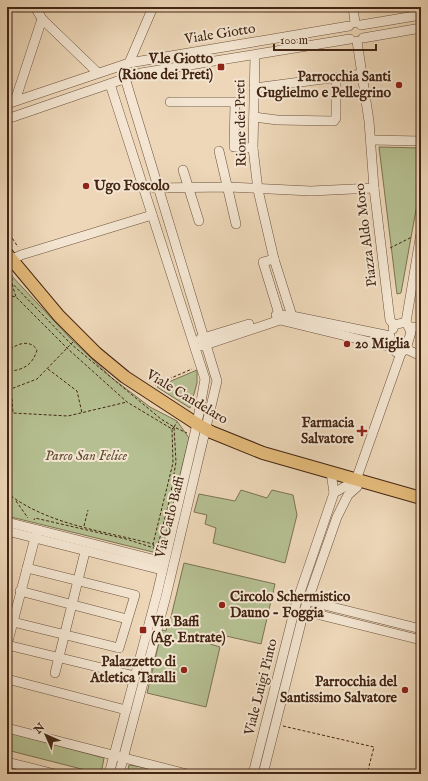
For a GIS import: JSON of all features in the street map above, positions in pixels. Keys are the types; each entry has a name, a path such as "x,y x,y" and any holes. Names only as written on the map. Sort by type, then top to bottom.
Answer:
{"main road":[{"name":"Viale Candelaro","path":"11,257 59,316 75,340 144,390 201,426 263,453 421,498"}],"street":[{"path":"35,7 42,19 98,73"},
{"path":"128,62 153,7"},
{"path":"353,7 355,25 347,34 357,39 365,30 355,25"},
{"name":"Viale Giotto","path":"11,102 128,62 421,15"},
{"name":"Viale Giotto","path":"11,102 42,19"},
{"name":"Viale Giotto","path":"7,119 145,72 421,28"},
{"name":"Piazza Aldo Moro","path":"357,39 371,140 374,188 390,320 394,325"},
{"name":"Rione dei Preti","path":"255,55 253,148 258,190 274,258 291,319"},
{"path":"143,60 145,72"},
{"path":"254,88 362,74"},
{"name":"Via Carlo Baffi","path":"119,774 118,758 126,710 167,547 201,426 217,380 125,78"},
{"path":"254,117 277,120 334,121 336,118 336,78"},
{"name":"Via Carlo Baffi","path":"109,774 118,758 177,549 201,426 205,379 110,84"},
{"path":"170,102 235,102 234,147 253,148"},
{"path":"122,120 136,115"},
{"path":"371,140 421,141"},
{"name":"Rione dei Preti","path":"220,151 236,224"},
{"path":"183,170 199,221"},
{"name":"Rione dei Preti","path":"144,190 158,187 228,187 258,190 310,191 374,188"},
{"path":"11,257 152,215"},
{"path":"158,234 171,231"},
{"path":"403,351 411,332 408,324 420,250 418,234"},
{"path":"274,258 263,262 279,314"},
{"path":"170,271 182,267"},
{"path":"194,345 279,314 291,319 391,347 397,353 403,351 421,356"},
{"path":"205,341 280,320 291,319 390,336"},
{"path":"391,347 390,336 394,325 408,324 421,328"},
{"name":"Viale Luigi Pinto","path":"263,774 278,726 304,610 337,517 348,495 356,487 356,480 403,351"},
{"name":"Viale Luigi Pinto","path":"253,774 296,604 334,493 331,472"},
{"path":"334,493 356,480"},
{"path":"7,522 34,529 162,570 169,581"},
{"path":"34,529 27,568 7,646 135,676"},
{"path":"7,531 34,529 85,552 120,556"},
{"path":"167,547 177,549"},
{"path":"55,673 85,552"},
{"path":"13,622 64,636 119,648 135,595 27,568"},
{"path":"308,571 318,572"},
{"path":"20,591 127,619"},
{"path":"308,601 421,629"},
{"path":"304,610 421,640"},
{"path":"7,679 126,710"},
{"path":"265,726 278,726"},
{"path":"7,728 118,758 187,774"},
{"path":"7,762 55,774"}],"path":[{"path":"7,230 16,244 11,257"},
{"path":"382,253 418,234"},
{"path":"7,493 16,500 54,519 153,544 173,463 172,429 127,402 68,349 16,297 11,277"},
{"path":"7,278 75,340 130,395 174,427 176,462 170,498 157,549 126,539 35,518 34,529"},
{"path":"7,296 16,297"},
{"path":"75,340 68,349 37,379 7,390 12,399 13,413 68,416 127,402"},
{"path":"7,353 14,346 28,342 34,345 37,350 32,362 25,367 10,371 7,369"},
{"path":"144,390 200,365"},
{"path":"48,368 77,391 82,413"},
{"path":"16,500 34,529"},
{"path":"84,526 88,510"},
{"path":"278,726 374,747 367,774"}],"green space":[{"path":"379,147 421,148 421,182 401,293 397,294"},
{"name":"Parco San Felice","path":"7,271 71,339 112,378 150,407 177,421 189,438 161,554 7,516"},
{"path":"197,370 197,383 190,408 157,387"},
{"path":"241,490 267,498 272,490 293,495 297,515 285,563 213,543 216,528 205,524 207,515 194,512 199,494 235,501"},
{"path":"184,563 275,584 261,644 226,636 225,638 212,636 210,644 220,647 206,707 147,693 162,630 166,631 167,625 169,625"},
{"path":"7,732 104,758 101,774 7,750"},
{"path":"129,765 187,774 127,774"}],"place":[{"name":"V.le Giotto (Rione dei Preti)","path":"221,67"},
{"name":"Parrocchia Santi Guglielmo e Pellegrino","path":"399,85"},
{"name":"Ugo Foscolo","path":"86,186"},
{"name":"20 Miglia","path":"347,344"},
{"name":"Farmacia Salvatore","path":"362,431"},
{"name":"Circolo Schermistico Dauno - Foggia","path":"222,605"},
{"name":"Via Baffi (Ag. Entrate)","path":"143,630"},
{"name":"Palazzetto di Atletica Taralli","path":"184,670"},
{"name":"Parrocchia del Santissimo Salvatore","path":"405,690"}]}
